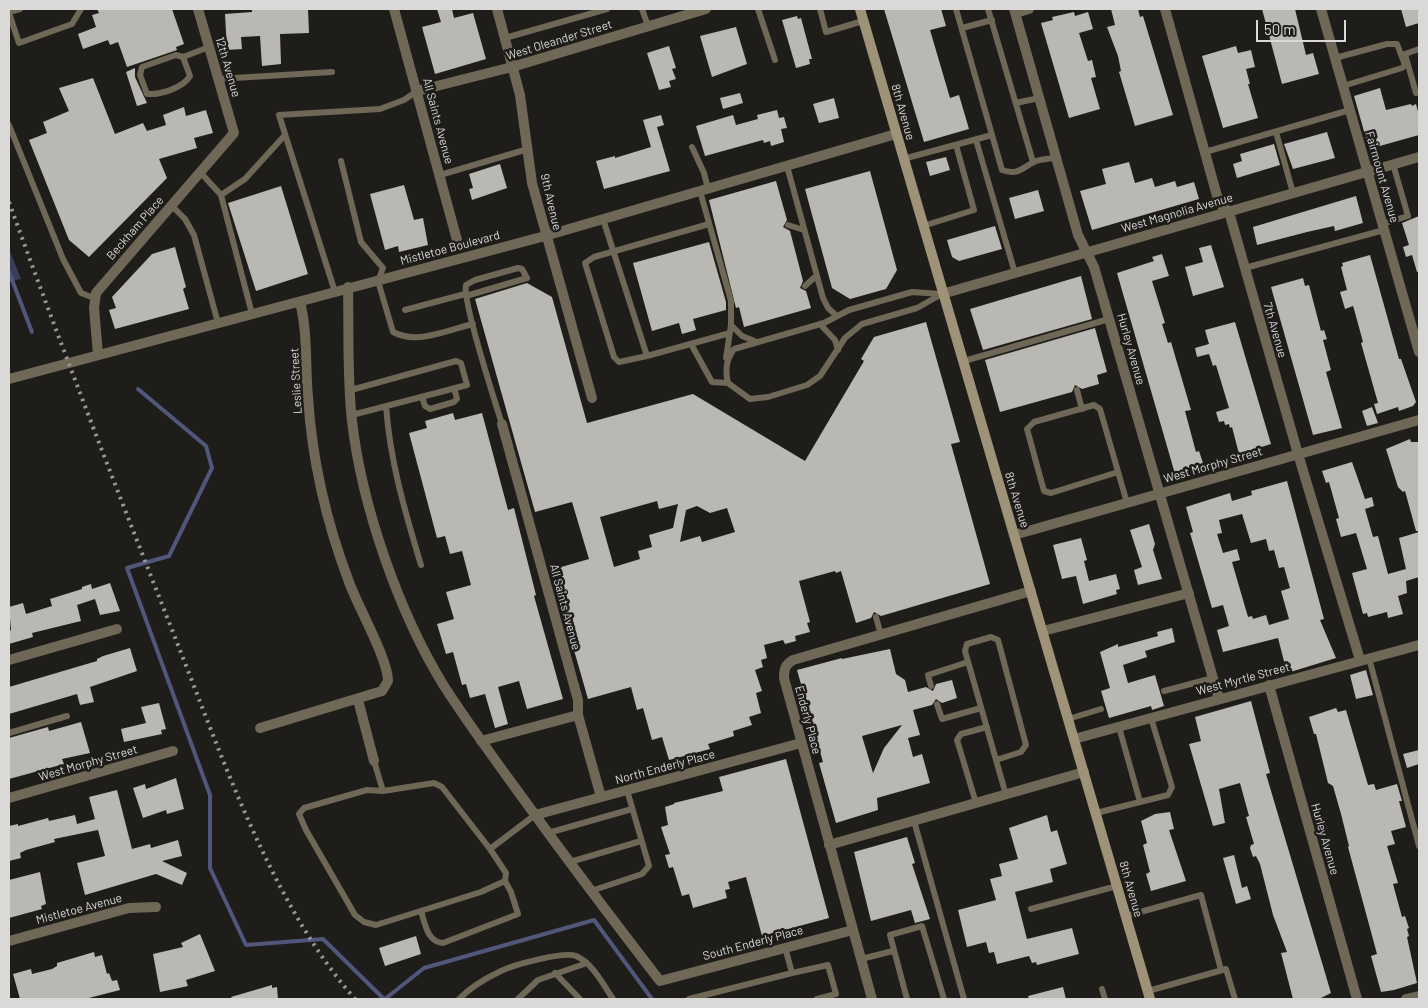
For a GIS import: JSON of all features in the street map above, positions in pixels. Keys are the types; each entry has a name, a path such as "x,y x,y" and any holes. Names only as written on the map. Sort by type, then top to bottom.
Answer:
{"main road":[{"name":"8th Avenue","path":"860,9 1149,995"}],"street":[{"name":"12th Avenue","path":"198,9 234,133"},
{"name":"All Saints Avenue","path":"394,9 457,240"},
{"name":"9th Avenue","path":"497,9 520,96 532,183 592,398"},
{"name":"West Oleander Street","path":"417,91 512,67 706,9"},
{"path":"1014,11 1029,9"},
{"name":"7th Avenue","path":"1165,9 1219,204 1228,212 1298,454 1364,659"},
{"name":"Fairmount Avenue","path":"1321,9 1419,352"},
{"name":"Hurley Avenue","path":"1014,11 1078,235 1094,267 1220,699"},
{"name":"Beckham Place","path":"94,298 110,274 234,133"},
{"name":"Mistletoe Boulevard","path":"9,379 378,281 464,256 546,236 896,134"},
{"name":"West Magnolia Avenue","path":"942,294 1419,157"},
{"path":"348,288 352,416 366,491 384,552 408,618 443,684 481,742 591,891"},
{"path":"94,298 98,354"},
{"name":"Leslie Street","path":"260,728 358,700 382,691 388,681 388,675 348,581 331,527 316,459 308,396 307,340 300,302"},
{"name":"West Morphy Street","path":"1014,535 1419,420"},
{"name":"All Saints Avenue","path":"502,424 578,700 578,714 601,797"},
{"name":"Enderly Place","path":"872,999 784,678 786,664 793,660 1031,591"},
{"path":"1043,631 1189,593"},
{"path":"9,660 117,629"},
{"name":"West Myrtle Street","path":"1074,739 1419,645"},
{"name":"Hurley Avenue","path":"1269,685 1357,999"},
{"path":"358,700 374,761"},
{"path":"481,742 578,714"},
{"name":"North Enderly Place","path":"535,815 801,744"},
{"name":"West Morphy Street","path":"9,798 173,751"},
{"path":"829,845 1084,772"},
{"name":"South Enderly Place","path":"591,891 660,981 853,930"},
{"name":"Mistletoe Avenue","path":"9,941 129,908 156,907"},
{"path":"1406,999 1419,996"}],"lane":[{"path":"20,9 9,13 19,43 72,24 81,9"},
{"path":"505,38 607,9"},
{"path":"642,9 648,26"},
{"path":"758,9 775,60"},
{"path":"820,9 826,32 863,21"},
{"path":"956,9 1002,170 1012,174 1023,170 1033,162 1056,158"},
{"path":"988,9 1033,162"},
{"path":"962,28 992,20"},
{"path":"1335,58 1387,44 1398,44 1405,65 1402,68 1343,86"},
{"path":"184,57 190,76 186,83 154,95 147,94 140,75 142,67 176,55 184,57 209,47"},
{"path":"1419,49 1405,54 1416,93 1419,92"},
{"path":"218,79 332,72"},
{"path":"335,292 279,115 380,109 404,100 417,91"},
{"path":"1016,103 1039,98"},
{"path":"1205,152 1350,110"},
{"path":"9,125 63,259 81,293 94,298"},
{"path":"1276,132 1293,193"},
{"path":"221,195 245,179 285,135"},
{"path":"903,159 992,135"},
{"path":"976,140 1015,273"},
{"path":"923,226 974,210 956,145"},
{"path":"692,148 704,172 704,190 709,224 724,265 731,301 731,325 726,368 728,383"},
{"path":"440,175 528,149"},
{"path":"341,161 361,242 383,268 378,281 393,332 404,338 418,338 473,324"},
{"path":"1245,268 1383,227 1408,216 1393,164"},
{"path":"786,166 825,303 837,316"},
{"path":"200,172 221,195 252,314"},
{"path":"171,205 185,219 194,235 218,323"},
{"path":"603,219 647,356"},
{"path":"709,224 594,257 585,263 614,357 619,362 730,333"},
{"path":"788,225 804,230"},
{"path":"405,310 466,295 527,278 524,271 518,268 475,280 466,285 466,295 473,324 502,424"},
{"path":"805,286 816,276"},
{"path":"726,368 728,357 734,349 820,324 849,310 912,292 942,294"},
{"path":"691,344 712,382 728,383 750,399 768,397 807,385 820,376 845,338 862,324 916,308 942,294"},
{"path":"964,361 1086,328 1109,319"},
{"path":"820,324 835,340 838,350"},
{"path":"731,325 742,336 756,342"},
{"path":"351,390 456,361 461,363 467,385 352,416"},
{"path":"422,397 425,406 430,409 454,402 457,399 454,388"},
{"path":"1077,390 1082,409"},
{"path":"386,406 389,438 397,481 421,565"},
{"path":"1118,472 1051,493 1044,491 1027,429 1034,422 1094,406 1100,409 1127,503"},
{"path":"876,617 881,634"},
{"path":"996,760 1021,752 1026,745 998,640 991,637 967,644 965,650 981,708 987,727 996,760 1006,794"},
{"path":"1364,659 1419,846"},
{"path":"931,686 928,675 968,662"},
{"path":"1164,691 1213,678"},
{"path":"937,704 942,719 981,708"},
{"path":"1068,718 1100,709"},
{"path":"9,733 67,716"},
{"path":"1096,813 1168,794 1172,787 1151,718"},
{"path":"976,803 957,740 961,734 987,727"},
{"path":"1119,727 1140,802"},
{"path":"374,761 382,792"},
{"path":"421,911 427,931 438,943 443,943 518,914 512,892 505,881 506,874 442,788 434,783 382,792 367,790 304,808 299,814 306,830 355,915 364,922 376,925 480,892 505,881"},
{"path":"591,891 642,874 649,866 626,790"},
{"path":"548,834 632,809"},
{"path":"490,850 535,815"},
{"path":"914,821 964,999"},
{"path":"570,862 641,840"},
{"path":"1031,909 1117,886"},
{"path":"1126,916 1201,895 1221,970"},
{"path":"907,999 890,935 922,926 944,999"},
{"path":"785,947 792,974"},
{"path":"861,959 894,951"},
{"path":"459,999 486,978 503,970 560,955 575,955 587,963 613,999"},
{"path":"518,999 538,980 555,972 587,963"},
{"path":"689,999 828,965 837,997 816,999"},
{"path":"1149,995 1226,969 1235,999"},
{"path":"555,972 580,999"},
{"path":"1102,989 1105,999"}],"shaded area":[{"path":"9,249 21,279 9,282"}],"building":[{"path":"97,9 172,9 184,44 176,47 177,50 127,67 118,42 110,45 108,40 83,49 78,34 96,27 92,15 99,13"},
{"path":"252,9 308,9 309,33 280,34 281,64 262,66 260,36 241,37 242,49 227,50 225,14 252,12"},
{"path":"437,9 452,9 454,18 473,13 486,59 435,74 422,27 441,22"},
{"path":"884,9 941,9 946,26 930,30 950,98 959,95 969,129 924,142"},
{"path":"1111,9 1138,9 1140,17 1143,16 1173,115 1135,126 1119,72 1121,71 1118,56 1107,27 1115,25"},
{"path":"1262,9 1295,9 1306,55 1313,53 1319,74 1282,84"},
{"path":"1401,9 1419,9 1419,23 1406,27"},
{"path":"1074,12 1075,16 1088,12 1093,29 1079,33 1088,61 1092,60 1096,77 1091,78 1100,109 1069,118 1041,23 1053,20 1052,17"},
{"path":"797,16 798,19 801,18 812,59 809,59 810,64 796,68 782,20"},
{"path":"736,27 747,64 712,77 700,36"},
{"path":"669,46 676,68 672,69 676,79 669,81 671,87 659,90 647,53"},
{"path":"1236,46 1238,53 1251,50 1255,67 1246,69 1250,84 1248,84 1258,118 1223,128 1202,56"},
{"path":"135,68 135,77 147,103 137,106 126,72"},
{"path":"93,78 115,134 143,123 147,131 166,125 163,115 184,107 186,116 206,110 213,133 194,138 197,148 159,159 167,178 89,257 69,240 29,140 47,133 43,122 69,111 59,88"},
{"path":"1380,88 1386,110 1416,104 1419,115 1419,135 1369,149 1354,96"},
{"path":"740,93 743,103 723,109 720,98"},
{"path":"834,98 839,118 819,123 813,104"},
{"path":"777,110 779,118 784,117 787,128 781,129 784,142 771,146 770,141 764,143 763,140 705,156 696,126 733,115 736,125 758,119 757,115"},
{"path":"661,115 664,125 657,127 670,171 604,189 596,161 615,156 615,158 651,147 643,120"},
{"path":"1327,132 1335,158 1293,169 1284,144"},
{"path":"1274,144 1280,165 1237,178 1233,164 1242,161 1240,154"},
{"path":"946,157 950,170 930,176 926,162"},
{"path":"1129,162 1135,183 1152,178 1155,187 1175,181 1177,187 1194,182 1199,199 1092,230 1080,191 1106,184 1102,169"},
{"path":"500,164 507,188 472,200 469,189 473,188 469,174"},
{"path":"870,171 897,270 886,289 850,299 832,288 805,189"},
{"path":"776,181 787,220 783,227 790,231 803,281 800,288 806,291 811,308 744,327 739,307 736,308 709,200"},
{"path":"404,185 414,220 423,218 428,245 399,252 398,246 385,250 370,194"},
{"path":"281,186 308,274 256,291 228,203"},
{"path":"1038,190 1044,211 1015,219 1009,198"},
{"path":"1356,196 1363,223 1335,231 1334,226 1257,245 1253,227"},
{"path":"1419,216 1419,272 1417,272 1412,255 1406,257 1403,247 1409,245 1402,223"},
{"path":"995,226 1002,249 959,261 952,257 947,240"},
{"path":"709,242 726,302 726,310 693,319 696,330 682,334 679,323 652,331 633,263"},
{"path":"1211,245 1224,287 1193,296 1185,267 1203,262 1199,248"},
{"path":"175,247 186,287 183,289 189,309 115,329 109,310 116,308 112,297 152,254"},
{"path":"1162,254 1169,276 1152,281 1165,323 1162,324 1168,343 1171,342 1191,410 1185,411 1196,452 1199,451 1203,463 1175,474 1117,273 1154,261 1152,257"},
{"path":"1370,255 1399,359 1401,359 1416,402 1413,406 1399,411 1398,407 1377,414 1374,404 1378,403 1361,343 1363,342 1354,309 1353,306 1345,309 1340,292 1347,290 1341,267 1343,266 1342,263"},
{"path":"1081,276 1092,319 983,350 970,309"},
{"path":"1303,278 1305,286 1309,285 1321,331 1324,330 1327,339 1323,340 1331,370 1326,372 1342,428 1313,435 1271,287"},
{"path":"527,283 552,297 587,423 693,394 805,461 864,361 861,359 874,337 926,322 960,442 951,444 990,584 881,616 874,612 871,618 856,623 841,571 799,581 810,622 807,623 810,632 795,636 796,641 785,644 783,640 764,645 767,658 761,660 763,667 755,670 762,691 756,693 761,713 749,717 752,725 733,731 734,736 708,744 710,749 669,760 662,737 652,740 643,708 637,710 631,687 588,699 551,570 589,559 572,502 535,512 475,299","holes":["657,501 659,509 678,504 673,528 649,535 652,547 638,551 640,559 614,567 600,517","697,506 710,513 727,508 735,532 702,542 700,536 680,542 686,510"]},
{"path":"1235,322 1271,444 1239,454 1232,427 1230,428 1229,424 1225,425 1224,421 1219,422 1216,412 1229,408 1216,365 1213,366 1209,354 1197,357 1195,348 1209,344 1205,330"},
{"path":"1095,328 1107,372 1097,375 1099,384 1082,389 1075,385 1072,392 1000,412 985,360"},
{"path":"1372,407 1378,423 1367,426 1362,411"},
{"path":"453,413 455,420 482,413 508,510 514,508 536,595 534,596 563,699 527,709 519,681 498,687 508,724 495,728 485,694 470,698 466,684 462,685 453,652 446,654 437,624 454,619 446,592 471,585 462,551 450,554 445,536 437,538 409,433 427,428 425,421"},
{"path":"1410,439 1411,442 1419,442 1419,531 1416,531 1405,491 1403,492 1398,487 1386,449"},
{"path":"1352,462 1365,499 1372,497 1374,506 1365,509 1373,537 1378,536 1388,574 1406,569 1399,538 1419,532 1419,577 1406,581 1407,593 1398,596 1403,614 1388,618 1387,612 1368,617 1367,613 1363,614 1352,573 1367,569 1356,533 1341,537 1336,519 1339,518 1329,482 1326,483 1322,471"},
{"path":"1287,481 1324,619 1320,620 1336,658 1287,673 1278,638 1223,652 1217,630 1229,626 1223,605 1212,608 1190,533 1193,532 1186,507 1230,493 1232,501 1252,495 1251,491","holes":["1242,514 1251,543 1266,539 1269,551 1274,550 1279,568 1284,567 1290,588 1281,591 1289,619 1269,625 1266,615 1253,619 1252,616 1248,617 1232,562 1240,560 1237,549 1223,553 1217,534 1222,533 1219,520"]},
{"path":"1149,524 1155,544 1153,550 1162,579 1138,585 1134,570 1142,567 1130,530"},
{"path":"1081,538 1087,560 1084,561 1089,581 1116,574 1120,589 1116,590 1117,594 1083,604 1076,576 1062,579 1053,545"},
{"path":"110,583 120,611 100,615 95,599 77,605 81,621 32,633 33,637 9,644 9,631 11,630 9,607 23,603 26,614 52,606 50,599 82,589 82,587 91,584 92,589"},
{"path":"1172,628 1175,642 1145,651 1147,657 1123,665 1128,683 1155,675 1164,706 1152,710 1151,706 1109,718 1101,691 1110,688 1100,652 1118,644 1118,647 1158,636 1157,632"},
{"path":"130,648 137,671 90,687 94,702 80,705 77,694 9,714 9,687 97,661 97,659 103,656"},
{"path":"890,649 896,674 905,680 908,692 926,687 933,691 936,684 952,680 957,698 942,703 936,699 932,705 913,710 920,735 908,738 913,757 922,754 930,783 877,798 878,810 836,823 819,763 823,762 797,670","holes":["902,725 884,748 873,773 862,736"]},
{"path":"1366,670 1373,695 1356,699 1350,675"},
{"path":"1251,701 1270,773 1266,774 1331,993 1319,999 1293,999 1281,953 1287,952 1273,915 1260,864 1256,856 1253,857 1250,848 1254,844 1246,817 1249,816 1240,783 1219,789 1225,823 1213,826 1189,744 1201,741 1195,717"},
{"path":"159,703 166,729 161,730 162,734 124,742 121,729 146,723 141,707"},
{"path":"1336,708 1338,712 1346,710 1368,785 1374,784 1376,790 1397,784 1402,801 1399,801 1406,827 1391,831 1395,844 1387,846 1398,883 1393,884 1402,917 1405,916 1409,928 1407,929 1409,936 1407,937 1417,983 1394,990 1381,992 1371,956 1377,954 1341,814 1333,786 1328,783 1316,734 1314,734 1309,717"},
{"path":"81,722 90,753 62,759 64,764 9,779 9,738 48,727 49,731"},
{"path":"1419,750 1419,764 1407,768 1403,754"},
{"path":"786,759 829,918 762,936 746,877 728,882 730,889 725,890 727,898 693,908 689,894 682,896 673,867 669,868 665,855 670,854 661,827 668,825 665,807 723,791 719,777"},
{"path":"176,778 184,809 167,814 166,810 143,818 133,788 145,784 146,789"},
{"path":"117,790 132,849 150,844 151,848 178,840 182,856 162,861 187,873 182,885 156,874 85,895 77,863 105,856 98,830 54,839 55,842 26,850 20,853 21,858 9,861 9,826 18,824 18,826 48,818 49,821 75,815 77,824 95,819 89,797"},
{"path":"1170,812 1174,829 1169,830 1186,881 1151,891 1146,874 1150,872 1143,845 1147,843 1141,821 1155,814"},
{"path":"1047,815 1051,832 1057,830 1067,864 1050,869 1053,882 1015,892 1027,939 1072,928 1079,954 1037,965 1036,962 1032,963 1029,956 997,964 994,952 989,953 986,942 967,947 958,910 996,900 990,879 1002,876 999,864 1018,859 1009,828"},
{"path":"907,837 915,863 912,864 930,919 915,923 911,910 871,921 854,852"},
{"path":"1234,855 1242,888 1247,886 1251,899 1236,904 1223,858"},
{"path":"40,872 46,904 41,906 42,909 9,918 9,880"},
{"path":"200,934 215,971 186,980 188,986 160,992 153,954 183,947 181,943"},
{"path":"416,936 421,954 385,966 379,948"},
{"path":"94,952 95,957 102,955 107,974 109,973 112,981 117,980 120,990 85,999 20,999 13,974 31,969 32,974 52,969 57,966 57,963"},
{"path":"272,985 272,988 277,987 278,999 232,999 231,997"},
{"path":"1063,987 1066,999 1029,999 1028,996"}],"waterway":[{"path":"9,272 32,332"},
{"path":"138,389 206,446 212,468 169,556 127,568 210,795 210,868 246,945 323,939 384,999"},
{"path":"385,999 424,968 594,920 652,999"}],"railway":[{"path":"9,202 49,312 231,780 274,875 298,920 325,961 355,999"}]}
